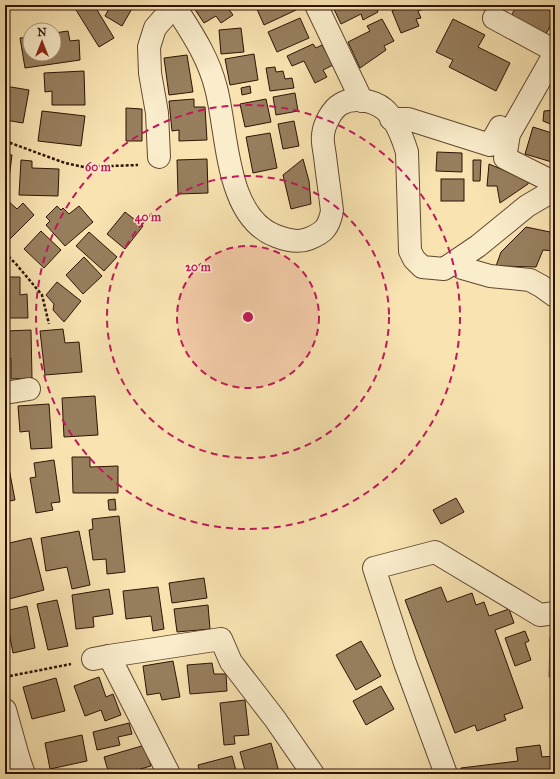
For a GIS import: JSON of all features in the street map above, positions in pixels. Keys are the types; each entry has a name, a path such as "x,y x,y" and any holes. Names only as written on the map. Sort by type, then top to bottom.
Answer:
{"street":[{"path":"159,157 158,113 150,73 149,47 155,28 174,5 198,43 208,63 216,89 229,160 238,191 246,210 255,223 267,233 281,238 302,241 316,236 325,229 330,221 332,211 323,135 328,119 340,104 349,101 373,103 385,109 403,139 406,152 410,251 414,259 422,267 444,269 478,246 527,206 544,196 555,192"},
{"path":"316,5 362,101"},
{"path":"494,18 555,52 509,134 505,158 555,183"},
{"path":"391,119 408,119 490,145 500,127"},
{"path":"457,260 462,268 490,276 530,280 555,296"},
{"path":"5,392 29,389"},
{"path":"446,774 405,663 374,568 435,552 540,615 555,613"},
{"path":"169,774 101,658 221,640 231,662 275,719 313,774"},
{"path":"5,710 16,766"}],"path":[{"path":"5,141 65,163 84,167 146,165 159,157"},
{"path":"5,253 42,295 50,324"},
{"path":"5,677 101,658"}],"water":[{"path":"550,637 555,637 555,677 549,677"}],"building":[{"path":"84,5 94,5 114,38 99,47 76,10"},
{"path":"111,5 134,5 122,26 105,16"},
{"path":"192,5 226,5 233,15 221,23 216,16 204,23"},
{"path":"259,5 294,5 296,10 264,25 256,7"},
{"path":"332,5 375,5 378,12 363,20 361,14 341,24"},
{"path":"406,5 425,5 426,8 418,11 421,18 416,19 419,26 401,33 392,11"},
{"path":"490,5 504,5 501,10"},
{"path":"517,5 540,5 555,13 555,17 546,34 511,16"},
{"path":"300,18 309,38 277,52 268,32"},
{"path":"382,19 394,41 384,46 386,50 360,68 348,42 370,31 367,26"},
{"path":"453,19 485,35 478,47 510,63 496,91 449,67 453,60 436,52"},
{"path":"241,28 244,52 221,54 219,30"},
{"path":"68,31 70,41 79,40 80,60 25,68 24,62 62,62 62,32"},
{"path":"20,38 22,38 22,50"},
{"path":"313,44 316,48 322,45 333,65 323,70 327,77 315,83 304,61 292,66 287,56"},
{"path":"254,54 258,80 230,85 225,59"},
{"path":"187,55 193,92 169,95 164,58"},
{"path":"275,67 276,72 283,71 285,79 292,78 294,88 270,91 266,68"},
{"path":"84,71 85,105 52,105 52,91 45,92 44,73"},
{"path":"5,86 29,90 23,123 5,120"},
{"path":"250,86 251,93 242,95 241,88"},
{"path":"295,93 298,111 276,115 273,97"},
{"path":"194,99 194,107 205,107 207,140 179,141 179,130 172,131 169,101"},
{"path":"266,99 271,122 245,127 240,104"},
{"path":"126,108 142,109 142,141 126,141"},
{"path":"555,110 555,126 543,121 544,111"},
{"path":"42,111 85,116 81,146 38,141"},
{"path":"294,121 299,146 283,149 278,124"},
{"path":"533,127 555,134 555,163 525,154"},
{"path":"270,133 277,168 253,173 246,137"},
{"path":"437,152 462,153 462,172 436,171"},
{"path":"5,154 12,155 9,179 5,179"},
{"path":"207,159 208,193 178,194 177,160"},
{"path":"303,159 309,181 311,204 291,209 283,175"},
{"path":"21,160 32,161 32,168 59,169 58,196 19,195"},
{"path":"473,160 481,160 480,181 473,181"},
{"path":"489,164 529,181 528,184 500,203 497,186 487,186"},
{"path":"441,179 464,179 464,201 441,201"},
{"path":"6,199 17,209 23,203 34,215 5,244"},
{"path":"57,206 61,210 63,208 69,214 79,206 93,222 65,246 46,225 50,221 46,217"},
{"path":"125,212 143,226 125,249 107,234"},
{"path":"526,227 555,233 555,251 543,250 536,267 496,266 501,252"},
{"path":"41,231 61,250 44,268 24,249"},
{"path":"89,232 117,257 104,271 76,246"},
{"path":"84,257 102,276 83,294 66,275"},
{"path":"5,277 20,277 20,295 27,294 28,318 5,318"},
{"path":"57,282 81,301 64,322 53,310 54,304 46,295"},
{"path":"63,329 65,343 79,342 82,372 45,375 40,331"},
{"path":"31,330 32,378 11,379 11,358 5,358 5,331"},
{"path":"95,396 98,435 64,437 62,398"},
{"path":"49,404 52,448 31,449 29,431 20,432 18,406"},
{"path":"72,457 90,457 90,467 118,466 118,493 73,493"},
{"path":"54,460 60,502 51,503 53,510 36,513 30,478 36,477 34,463"},
{"path":"8,463 15,500 5,502 5,464"},
{"path":"456,498 464,512 441,524 433,510"},
{"path":"115,499 116,510 109,510 108,500"},
{"path":"119,516 125,572 107,574 106,559 93,560 89,530 93,529 92,519"},
{"path":"79,531 90,585 72,589 67,567 46,571 41,538"},
{"path":"31,538 44,590 9,599 5,583 5,544"},
{"path":"204,578 207,598 172,603 169,583"},
{"path":"158,587 164,629 153,631 151,616 126,619 123,591"},
{"path":"441,587 447,602 472,593 476,605 484,602 489,616 509,609 514,623 495,630 523,708 504,715 506,720 477,731 475,725 455,733 405,600"},
{"path":"109,589 113,614 93,617 94,627 76,629 72,595"},
{"path":"57,600 68,646 48,650 37,604"},
{"path":"208,605 210,629 177,632 174,609"},
{"path":"27,606 35,648 13,653 5,611"},
{"path":"525,631 529,641 525,643 531,660 515,666 505,638"},
{"path":"361,641 381,676 356,690 336,655"},
{"path":"173,661 180,697 162,700 160,693 147,695 143,666"},
{"path":"212,663 214,674 226,674 227,691 190,694 187,665"},
{"path":"99,677 106,697 113,694 121,715 105,721 101,710 85,716 74,686"},
{"path":"56,678 65,711 32,719 23,687"},
{"path":"381,686 394,709 366,725 353,701"},
{"path":"245,700 249,735 234,736 235,744 224,745 220,703"},
{"path":"129,723 132,734 118,737 120,745 97,750 93,732"},
{"path":"82,735 87,761 50,769 45,743"},
{"path":"271,743 279,772 270,774 246,774 240,752"},
{"path":"145,745 151,766 123,774 109,774 104,757"},
{"path":"540,745 542,757 555,756 555,774 462,774 461,768 518,761 516,748"},
{"path":"232,756 237,774 200,774 198,765"}]}
